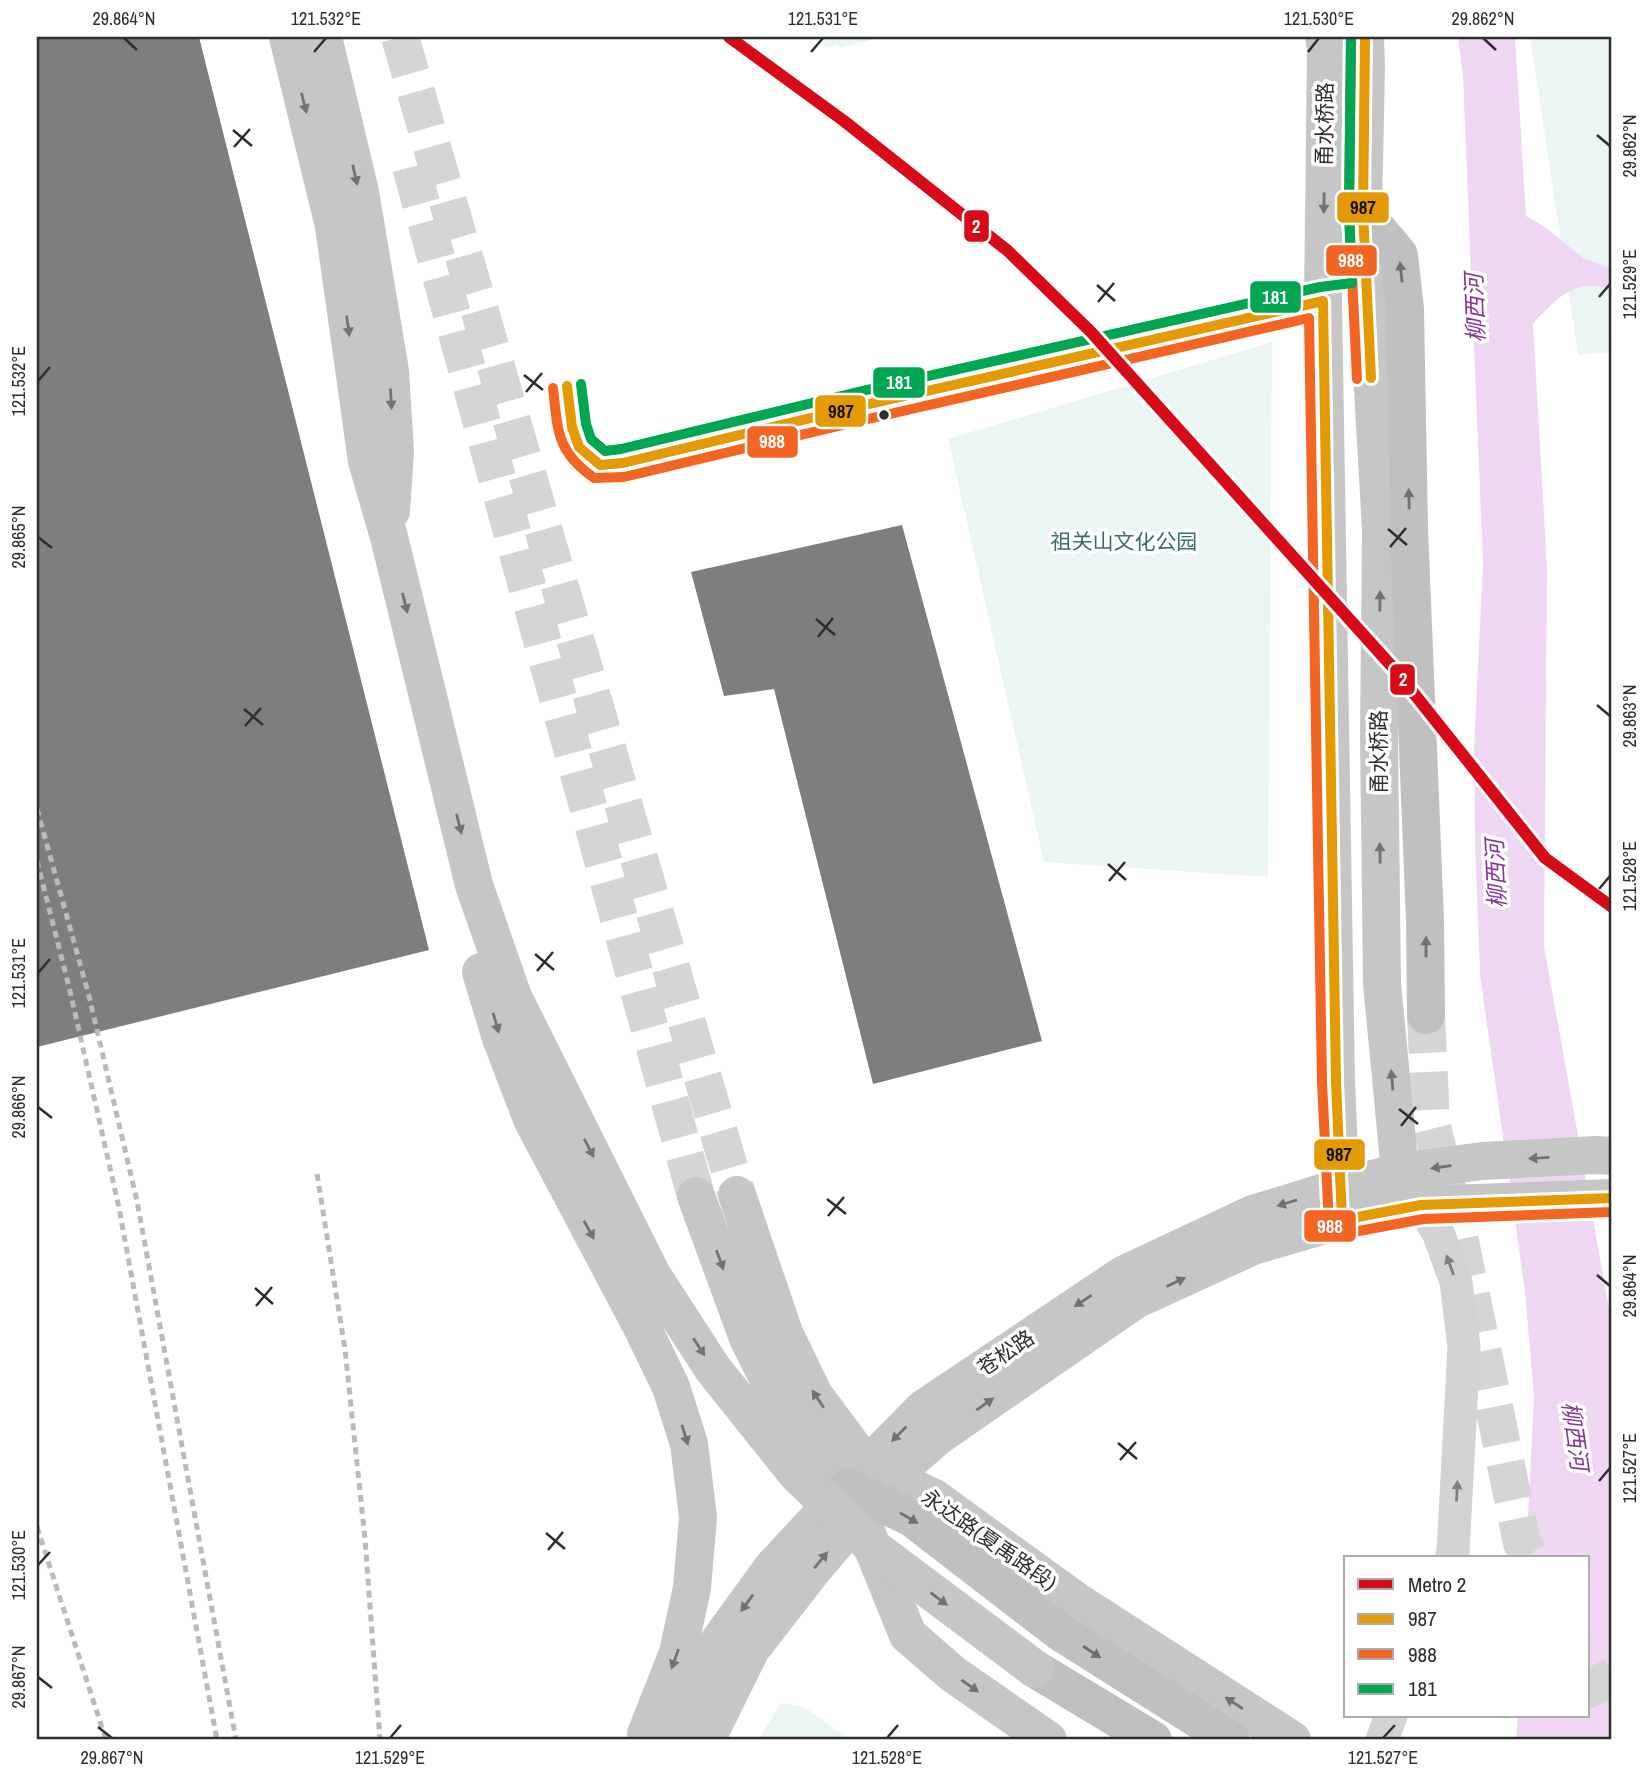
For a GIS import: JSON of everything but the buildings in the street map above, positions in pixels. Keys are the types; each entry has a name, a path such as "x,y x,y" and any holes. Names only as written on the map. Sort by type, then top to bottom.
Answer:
{"highway":[{"path":"1363,212 1399,255 1405,309 1409,528 1426,920 1426,1015"},
{"path":"869,1483 1060,1632 1231,1740"},
{"path":"1035,1669 1153,1740"}],"main road":[{"path":"288,37 334,226 367,461 389,537 474,885 519,1008 652,1275 713,1369 797,1474 876,1550 1035,1669 1123,1740"},
{"path":"323,37 359,192 390,371 394,452 389,537"},
{"name":"甬水桥路","path":"1324,37 1323,315 1336,1082 1341,1203"},
{"name":"甬水桥路","path":"1365,37 1363,212 1381,530 1379,735 1382,983 1400,1172"},
{"path":"474,885 470,934 500,1038 532,1119 671,1387 689,1444 698,1517 692,1588 678,1653 644,1740"},
{"name":"苍松路","path":"670,1740 680,1714 720,1640 773,1567 869,1483 1135,1300 1253,1246 1400,1172 1482,1161 1604,1155"},
{"name":"永达路(夏禹路段)","path":"737,1195 784,1333 814,1395 869,1483 908,1635 953,1674 1048,1740"},
{"path":"696,1196 748,1338 788,1418 869,1483"},
{"name":"苍松路","path":"1341,1203 1421,1205 1611,1198"},
{"name":"苍松路","path":"706,1740 751,1649 810,1573 869,1483"},
{"name":"永达路(夏禹路段)","path":"869,1483 934,1498 1076,1601 1292,1740"}],"street":[{"path":"1400,1172 1438,1232 1456,1282 1464,1347 1452,1556"},
{"path":"1381,1740 1390,1718"}],"green space":[{"path":"822,37 883,37 840,48 837,45 825,48"},
{"path":"1530,37 1612,37 1612,352 1578,355"},
{"name":"祖关山文化公园","path":"1272,342 1268,877 1044,862 948,439"},
{"path":"781,1703 804,1707 851,1740 758,1740"}],"water":[{"name":"柳西河","path":"1458,37 1515,37 1526,216 1545,227 1583,258 1612,269 1612,290 1587,286 1567,292 1533,324 1547,568 1544,946 1612,1325 1612,1740 1516,1740 1518,1718 1590,1718 1590,1556 1526,1556 1534,1396 1525,1292 1480,975 1474,747 1483,565 1463,77"}],"tunnel":[{"path":"400,37 737,1195"},
{"path":"411,167 696,1196"},
{"path":"1426,1015 1431,1123 1457,1227 1522,1543 1530,1556"},
{"path":"1590,1672 1612,1715"}],"railway":[{"path":"37,809 89,996 137,1201 236,1740"},
{"path":"37,861 71,995 119,1208 217,1740"},
{"path":"317,1174 345,1349 365,1539 380,1740"},
{"path":"37,1527 106,1740"}],"metro line":[{"name":"2","path":"729,37 844,121 1008,251 1091,332 1396,671 1545,858 1612,907"}],"transit line":[{"name":"988","path":"1351,37 1349,213 1357,379"},
{"name":"181","path":"581,384 586,424 591,439 605,451 621,449 862,391 1320,287 1352,283 1349,212 1351,37"},
{"name":"987","path":"1365,37 1363,212 1371,378"},
{"name":"987","path":"567,386 572,427 579,447 600,465 623,463 1323,301 1336,1082 1342,1220 1421,1205 1612,1198"},
{"name":"988","path":"553,388 558,428 572,459 594,478 624,477 1309,318 1322,1082 1329,1225 1334,1231 1343,1234 1423,1219 1612,1212"}]}
